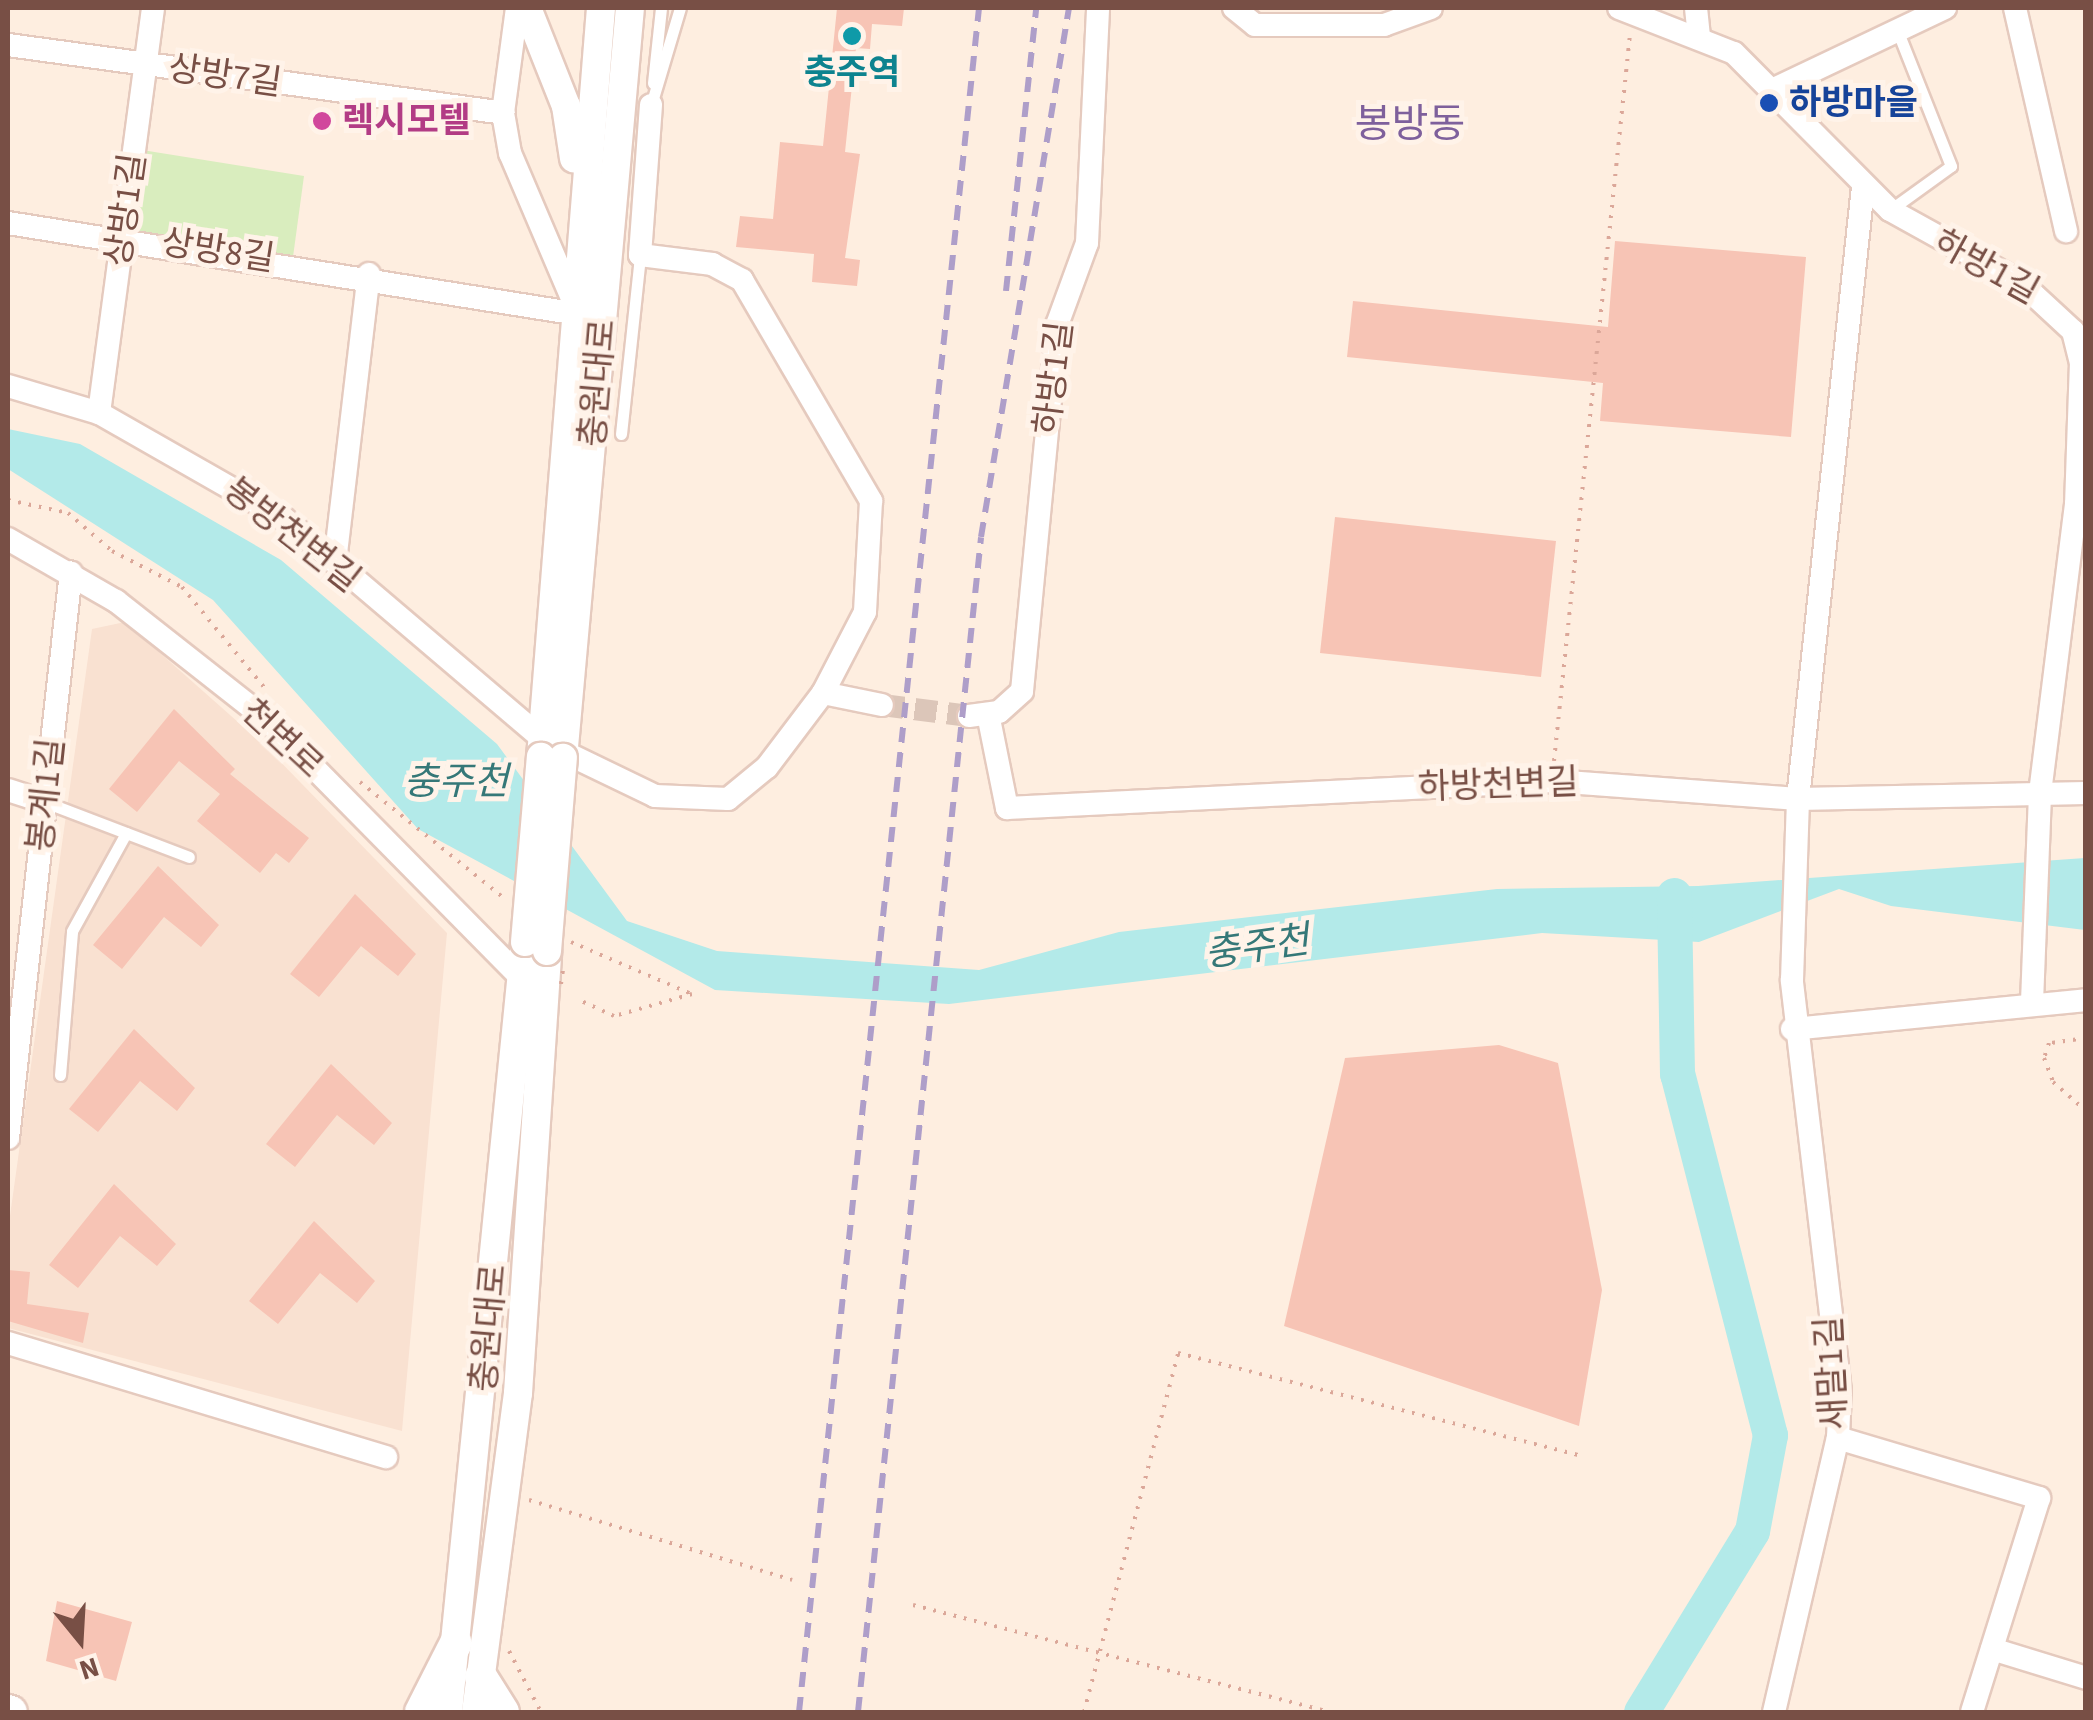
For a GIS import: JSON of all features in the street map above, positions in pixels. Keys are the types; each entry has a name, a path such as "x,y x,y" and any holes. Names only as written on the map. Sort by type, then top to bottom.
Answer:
{"main road":[{"path":"420,1712 456,1644"},
{"path":"481,1677 503,1712"}],"street":[{"name":"상방1길","path":"99,413 153,8"},
{"path":"518,8 503,112 510,153 578,314"},
{"path":"527,8 566,106 580,200"},
{"name":"충원대로","path":"553,752 578,314 580,200 601,8"},
{"name":"충원대로","path":"553,752 630,8"},
{"name":"하방1길","path":"979,715 1022,691 1057,325 1088,243 1098,8"},
{"path":"1234,12 1384,24 1432,8"},
{"path":"1696,8 1699,34"},
{"path":"1770,91 1944,8"},
{"path":"2015,8 2066,232"},
{"name":"하방1길","path":"1626,10 1699,34 1734,53 1863,187 1890,210 2058,308 2077,346 2076,504 2040,794 2032,1005"},
{"name":"상방7길","path":"8,46 503,112"},
{"path":"541,941 553,752 655,796 728,799 756,779 823,693 865,612 871,502 742,280 712,264 640,255 651,105"},
{"name":"새말1길","path":"1776,1712 1838,1438 1833,1325 1792,1028 1792,980 1798,799 1863,187"},
{"name":"상방8길","path":"8,223 122,236 369,274 578,314"},
{"path":"336,562 369,274"},
{"name":"봉방천변길","path":"8,386 99,413 228,482 336,562 553,752"},
{"name":"천변로","path":"8,539 71,572 266,719 523,980"},
{"name":"봉계1길","path":"8,1138 18,954 45,802 71,572"},
{"path":"823,693 882,705"},
{"name":"하방천변길","path":"979,715 1007,808 1553,780 1798,799 2086,793"},
{"path":"8,790 45,802"},
{"name":"충원대로","path":"448,1712 523,980 541,941"},
{"name":"충원대로","path":"476,1712 507,1494 541,941"},
{"path":"1792,1028 2086,1000"},
{"path":"8,1343 386,1457"},
{"path":"1838,1438 2039,1498 1972,1712"},
{"path":"1992,1649 2086,1678"}],"lane":[{"path":"651,105 661,8"},
{"path":"651,105 680,8"},
{"path":"1890,210 1951,166 1898,32"},
{"path":"621,434 640,255"},
{"path":"45,802 189,857"},
{"path":"60,1075 72,931 126,833"}],"path":[{"path":"1553,780 1626,10"},
{"path":"8,500 68,513 112,551 182,587 276,702"},
{"path":"345,768 520,909"},
{"path":"541,941 692,994 614,1016 577,998"},
{"path":"2086,1038 2049,1042 2044,1058 2053,1082 2086,1111"},
{"path":"1084,1712 1178,1353 1582,1456"},
{"path":"507,1494 792,1580"},
{"path":"913,1605 1331,1712"}],"shaded area":[{"path":"125,622 265,746 447,933 402,1431 8,1328 8,1230 92,629"}],"green space":[{"path":"142,150 304,176 293,257 131,230"}],"water":[{"name":"충주천","path":"8,429 80,444 281,560 497,744 627,921 717,951 979,970 1119,932 1497,889 1698,886 2085,858 2085,930 1891,906 1839,889 1699,942 1542,933 949,1004 715,990 418,829 213,600 8,469"}],"building":[{"path":"837,8 904,8 902,26 872,24 870,49 856,48 845,152 860,154 845,258 860,260 857,286 812,282 814,254 736,247 740,216 773,219 780,142 823,146"},
{"path":"1615,241 1806,257 1791,437 1600,421 1603,383 1347,357 1353,301 1608,327"},
{"path":"1335,517 1556,541 1541,677 1320,653"},
{"path":"174,709 235,769 230,774 309,838 289,863 276,853 260,873 197,821 220,794 179,761 137,812 109,789"},
{"path":"158,866 219,925 201,947 164,917 122,969 93,945"},
{"path":"355,894 416,954 398,976 361,946 319,997 290,974"},
{"path":"134,1029 195,1088 177,1111 140,1081 98,1132 69,1109"},
{"path":"1499,1045 1558,1063 1602,1290 1579,1426 1284,1326 1345,1058"},
{"path":"331,1064 392,1123 374,1145 337,1115 295,1167 266,1144"},
{"path":"114,1184 176,1244 157,1266 120,1236 78,1288 49,1265"},
{"path":"314,1221 375,1281 357,1303 320,1273 278,1324 249,1301"},
{"path":"8,1270 30,1272 27,1304 89,1313 83,1343 8,1321"},
{"path":"57,1601 132,1622 116,1681 46,1661"}],"waterway":[{"path":"1641,1712 1752,1531 1770,1435 1677,1074 1674,895"}],"tunnel":[{"path":"882,705 969,716"}],"railway":[{"path":"799,1712 979,8"},
{"path":"1006,291 1036,8"},
{"path":"858,1712 981,537 1069,8"}],"place":[{"name":"충주역","path":"852,36"},
{"name":"하방마을","path":"1769,103"},
{"name":"렉시모텔","path":"322,121"}],"district":[{"name":"봉방동","path":"1410,125"}]}
